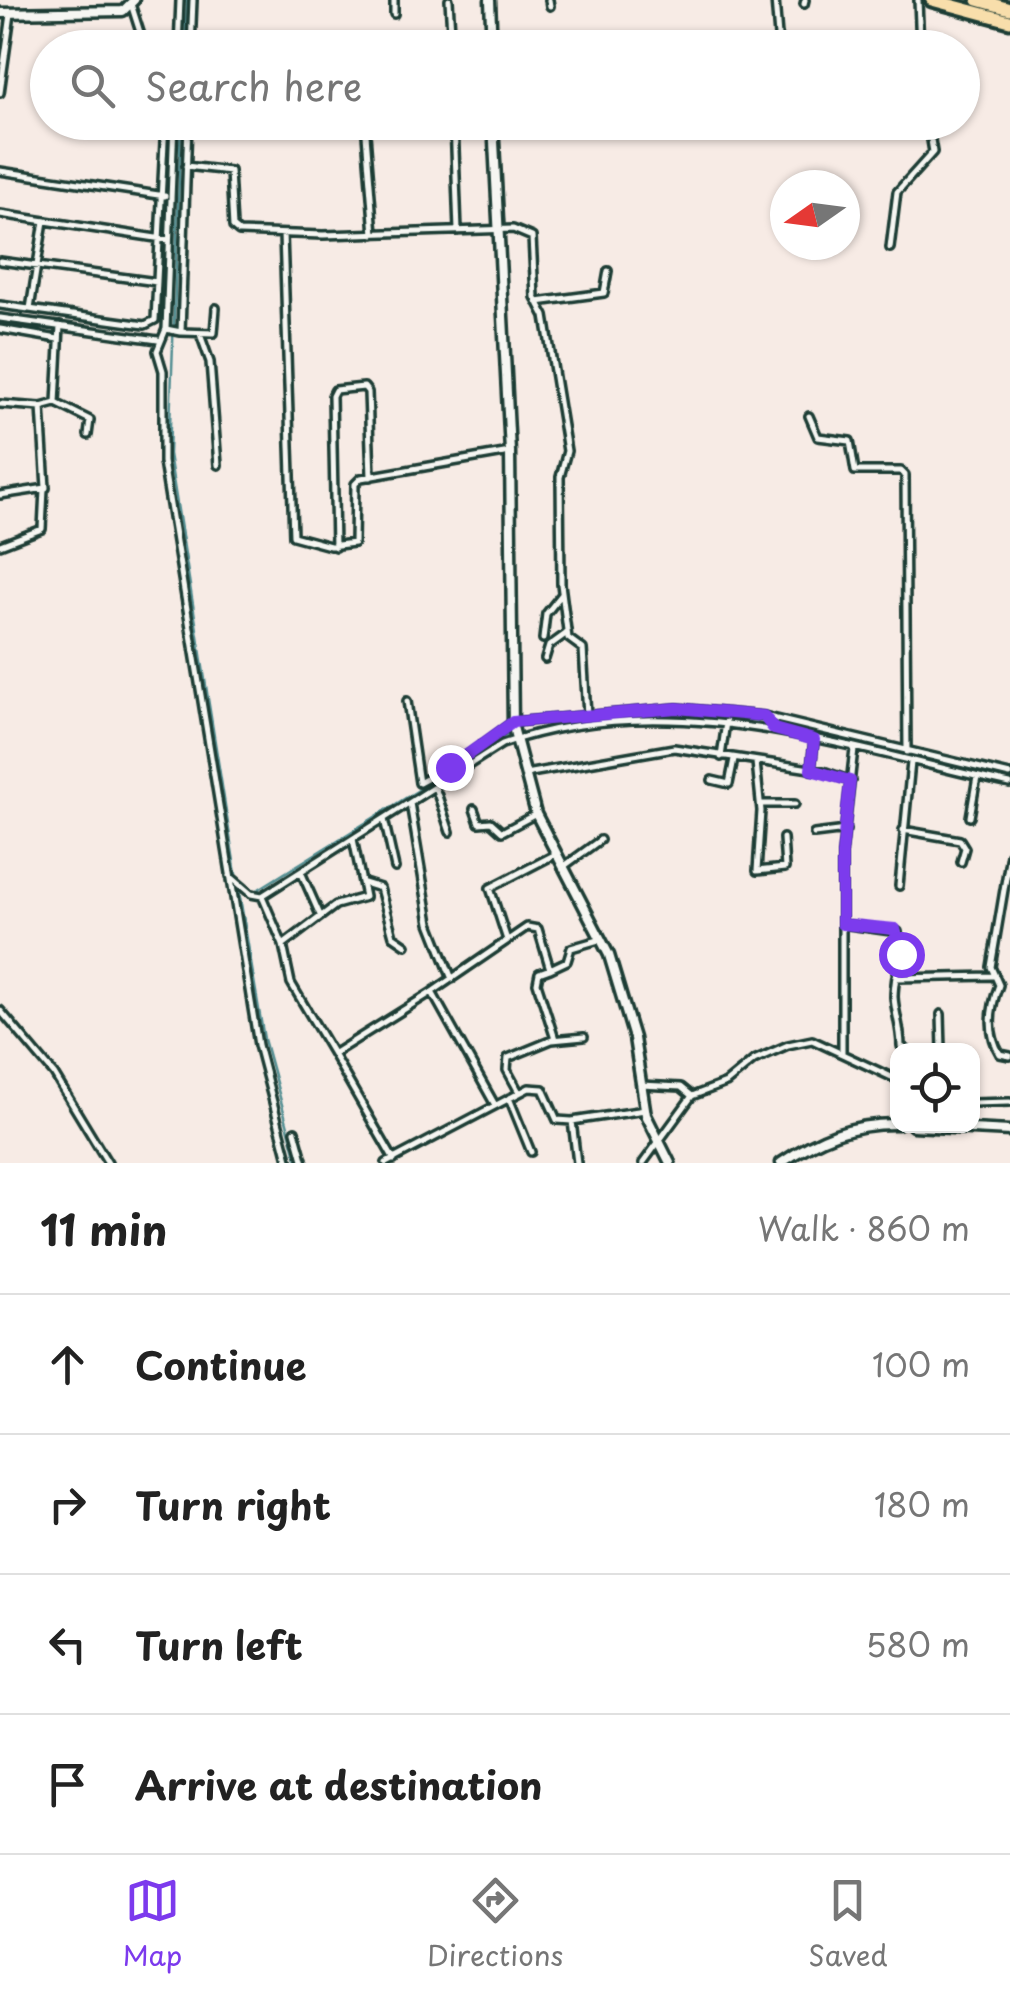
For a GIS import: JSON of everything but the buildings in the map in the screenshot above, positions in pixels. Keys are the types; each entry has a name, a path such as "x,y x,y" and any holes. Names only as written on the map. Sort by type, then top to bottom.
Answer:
{"highway":[{"path":"932,0 1010,21"},
{"path":"978,0 1010,10"}],"street":[{"path":"179,30 180,0"},
{"path":"192,30 193,0"},
{"path":"394,0 394,14"},
{"path":"449,0 451,30"},
{"path":"490,0 491,30"},
{"path":"775,0 778,30"},
{"path":"918,0 918,30"},
{"path":"0,13 118,12 133,3 140,30"},
{"path":"0,93 11,14"},
{"path":"0,24 9,26"},
{"path":"165,140 173,331"},
{"path":"0,305 148,324 156,318 158,238 172,140"},
{"path":"173,331 187,140"},
{"path":"366,140 374,234"},
{"path":"455,140 458,231"},
{"path":"494,140 510,452 514,731 536,814 604,938 634,1038 645,1110 670,1163"},
{"path":"890,248 894,198 905,178 926,163 932,152 930,140"},
{"path":"186,166 232,173 236,231 374,234 498,228 520,230 532,237 537,302 545,316 567,451 560,477 567,634 584,649 587,715"},
{"path":"0,172 167,196"},
{"path":"0,214 169,240"},
{"path":"30,309 44,220"},
{"path":"283,234 292,534 349,547 356,542 356,484 372,477 510,452"},
{"path":"0,260 157,282"},
{"path":"537,302 604,293 608,272"},
{"path":"0,318 158,340 173,331 216,332 216,308"},
{"path":"56,403 60,326"},
{"path":"0,329 58,339"},
{"path":"200,334 210,362 218,466"},
{"path":"158,340 163,372 162,462 258,1045 288,1163"},
{"path":"335,546 332,396 336,390 367,390 372,477"},
{"path":"0,404 41,407 56,403 88,418 88,435"},
{"path":"0,545 42,529 41,407"},
{"path":"809,416 818,436 850,440 855,471 901,471 905,475 907,757 899,886"},
{"path":"0,495 44,489"},
{"path":"543,639 546,614 557,606 563,592"},
{"path":"545,658 548,646 567,634"},
{"path":"408,700 420,783 514,731 587,715 677,708 769,723 1010,784"},
{"path":"230,876 251,894 262,896 435,787 514,731 652,720 769,723 814,740 854,749 1010,775"},
{"path":"721,757 726,722"},
{"path":"811,770 814,740"},
{"path":"523,775 665,748 811,770 850,781"},
{"path":"842,1052 846,1035 840,976 842,924 854,749"},
{"path":"712,780 728,784 734,759"},
{"path":"756,762 761,804 757,871 785,868 783,838"},
{"path":"970,817 977,777"},
{"path":"435,787 450,832"},
{"path":"410,803 430,923 452,980"},
{"path":"761,804 795,804"},
{"path":"474,809 479,824 491,822 502,832 536,814"},
{"path":"384,819 395,868"},
{"path":"814,834 846,830"},
{"path":"903,830 960,840 964,848 962,862"},
{"path":"283,945 338,904 365,897 353,839"},
{"path":"564,867 600,840"},
{"path":"506,940 490,888 556,854"},
{"path":"992,976 1010,854"},
{"path":"301,872 320,915"},
{"path":"364,883 380,888 393,936 406,946"},
{"path":"262,896 283,945 291,982 392,1162 519,1092 542,1089 557,1120 645,1110"},
{"path":"842,924 898,932 901,954 894,1000 901,1017 901,1043"},
{"path":"333,1054 452,980 506,940 535,927 550,969"},
{"path":"554,1040 537,983 540,973 567,961 572,948 604,938"},
{"path":"897,978 992,976 1009,988"},
{"path":"1000,985 992,1008 992,1037 1000,1054 1010,1056"},
{"path":"432,992 495,1106"},
{"path":"0,1010 54,1074 108,1163"},
{"path":"941,1014 942,1043"},
{"path":"519,1092 506,1060 554,1040 584,1037"},
{"path":"643,1163 657,1138 692,1096 726,1084 762,1055 804,1040 842,1052 890,1076"},
{"path":"641,1085 681,1086 692,1096"},
{"path":"509,1098 531,1152"},
{"path":"980,1103 1010,1102"},
{"path":"572,1121 578,1163"},
{"path":"781,1163 833,1133 890,1125"},
{"path":"980,1130 1010,1129"},
{"path":"295,1131 304,1163"}],"waterway":[{"path":"186,30 187,0"},
{"path":"180,140 169,454 236,874"},
{"path":"672,711 723,717"},
{"path":"728,717 761,721 1010,778"},
{"path":"254,892 525,724"},
{"path":"238,886 264,1039 298,1163"}],"route":[{"path":"450,767 513,722 677,708 764,716 774,729 814,740 811,770 850,781 842,854 842,924 895,929 901,954"}]}
